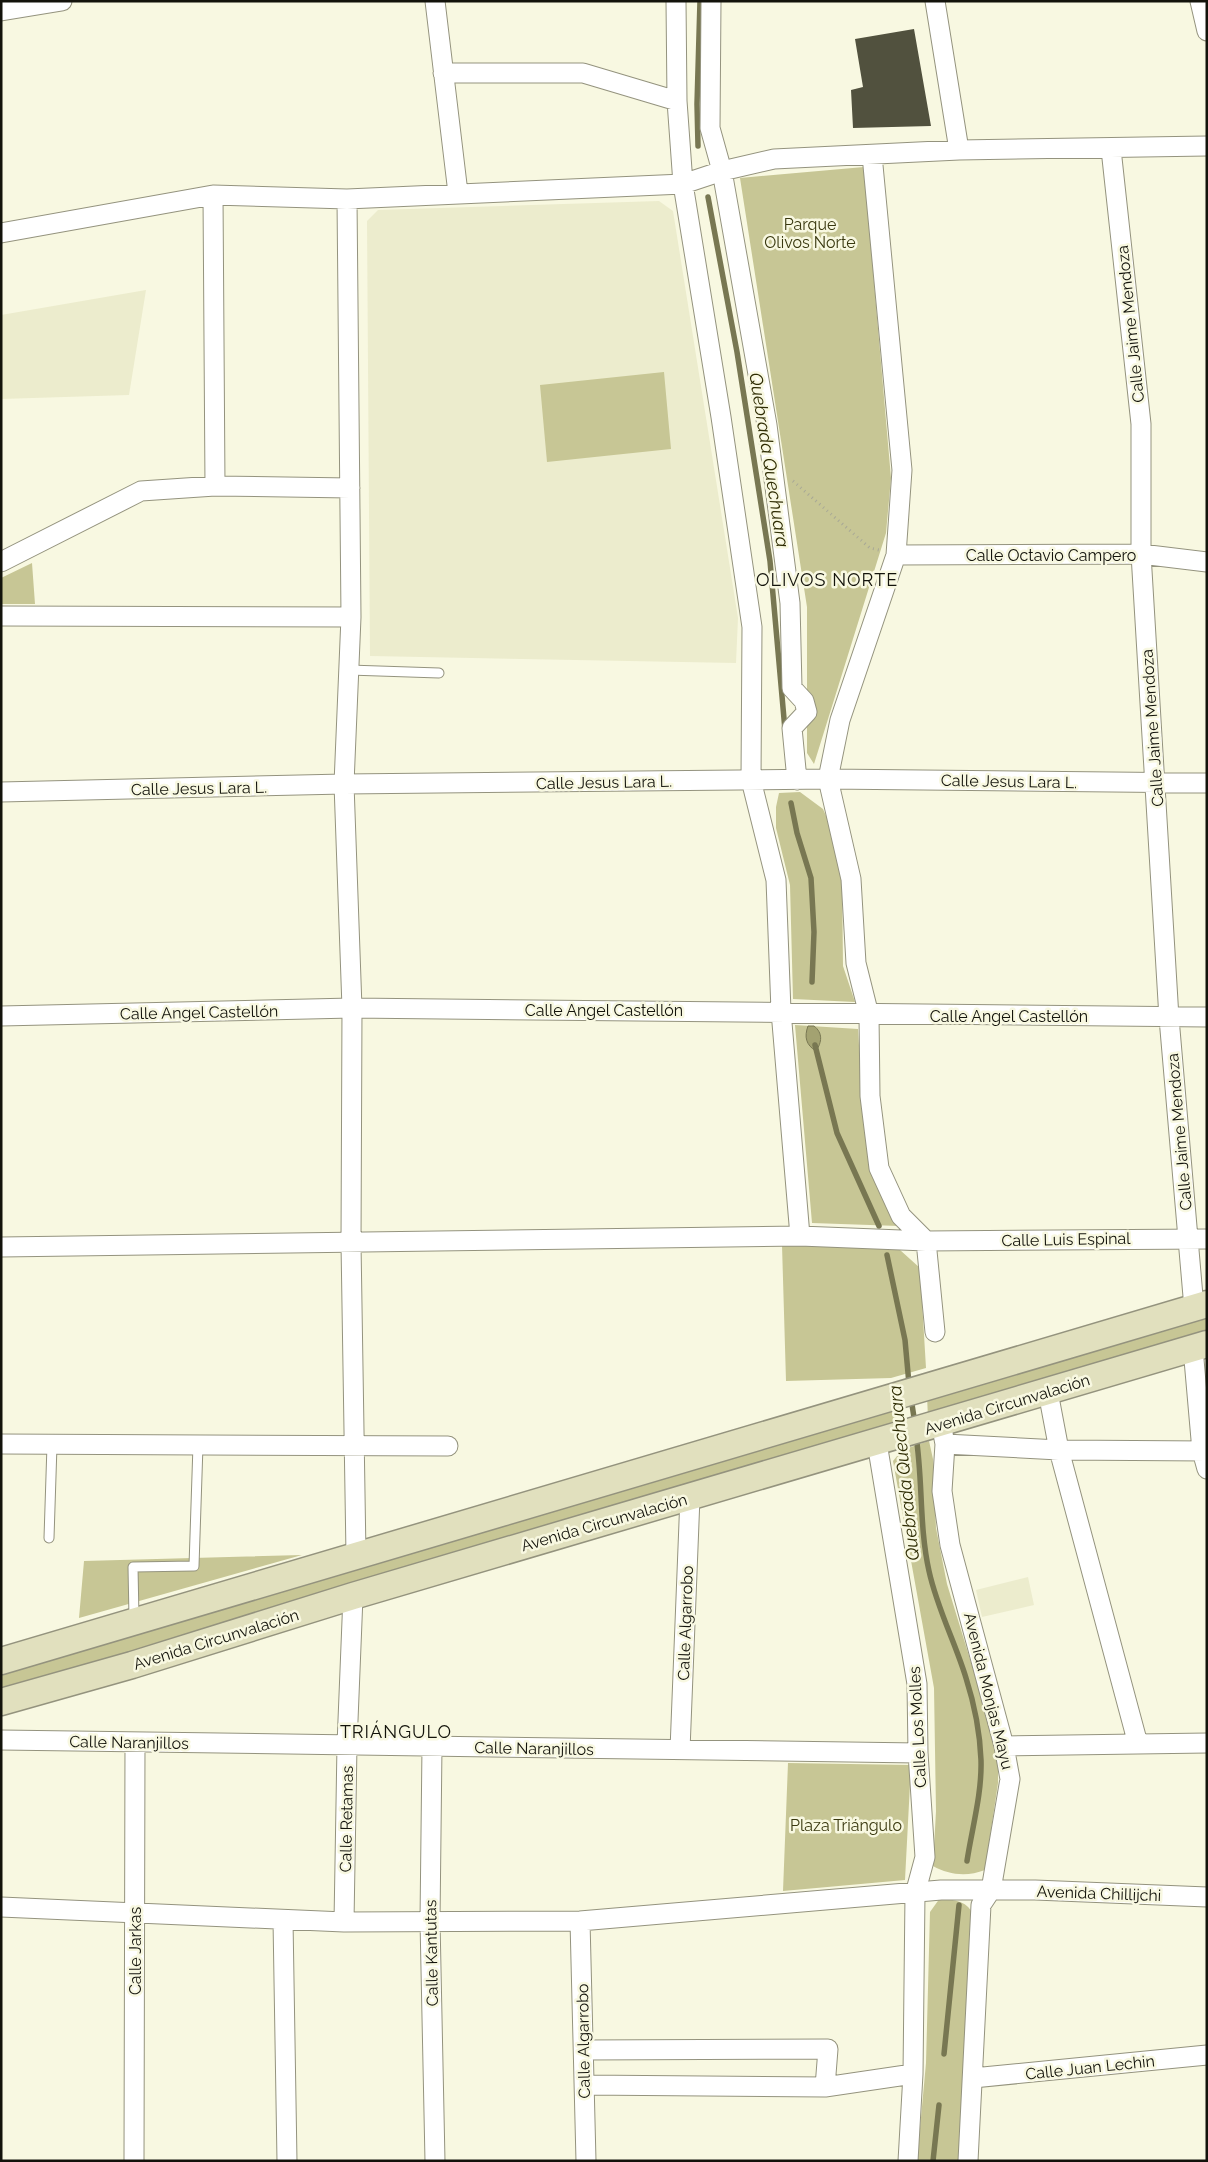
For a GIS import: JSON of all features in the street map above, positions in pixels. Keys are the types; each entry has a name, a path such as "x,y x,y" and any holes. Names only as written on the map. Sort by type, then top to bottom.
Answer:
{"main road":[{"path":"1,1661 1200,1306"},
{"name":"Avenida Circunvalación","path":"1,1702 132,1665 353,1596 888,1439 938,1431 1048,1392 1200,1346"}],"street":[{"path":"1,11 62,1"},
{"path":"435,1 458,193"},
{"path":"676,1 677,101 683,184 721,417 752,626 751,780 776,880 781,1011 800,1236"},
{"path":"711,1 710,128 722,171 767,426 790,603 792,688 804,701 808,712 792,728 797,780"},
{"path":"935,1 959,150"},
{"path":"1200,1 1207,31"},
{"path":"443,73 583,73 677,101"},
{"path":"1,233 213,195 347,199 683,184 722,171 774,159 959,150 1207,146"},
{"name":"Calle Jaime Mendoza","path":"1111,149 1141,424 1141,554 1169,1018 1198,1238 1200,1306"},
{"path":"872,155 902,470 896,555 840,720 828,779 851,879 856,963 869,1015 870,1096 879,1168 901,1216 926,1241 935,1332"},
{"path":"213,195 215,486"},
{"path":"347,199 351,617 344,784 352,1008 351,1243 356,1555"},
{"path":"1,562 141,491 215,486 350,488"},
{"name":"Calle Octavio Campero","path":"896,555 1141,554 1207,562"},
{"path":"1,616 351,617"},
{"name":"Calle Jesus Lara L.","path":"1,792 344,784 828,779 1207,783"},
{"name":"Calle Angel Castellón","path":"1,1016 352,1008 781,1011 869,1015 1207,1017"},
{"name":"Calle Luis Espinal","path":"1,1246 800,1236 926,1241 1198,1238"},
{"path":"1200,1346 1207,1469"},
{"path":"1048,1392 1059,1450 1138,1744"},
{"path":"938,1431 1059,1450 1205,1451"},
{"name":"Avenida Monjas Mayu","path":"938,1431 942,1491 950,1545 1004,1746 1010,1779 991,1890 981,1905 968,2161"},
{"name":"Calle Los Molles","path":"888,1439 917,1684 918,1753 924,1857 914,1894 913,2074 908,2161"},
{"path":"1,1444 448,1446"},
{"name":"Calle Algarrobo","path":"680,1750 690,1497"},
{"name":"Calle Retamas","path":"344,1922 347,1745 353,1596"},
{"name":"Calle Naranjillos","path":"1,1740 918,1753"},
{"name":"Calle Jarkas","path":"134,2161 135,1742"},
{"path":"1004,1746 1207,1743"},
{"name":"Calle Kantutas","path":"432,1746 430,1921 435,2161"},
{"name":"Avenida Chillijchi","path":"1,1908 344,1922 580,1921 914,1894 941,1890 1035,1890 1207,1898"},
{"path":"283,1920 287,2161"},
{"name":"Calle Algarrobo","path":"580,1921 586,2161"},
{"path":"584,2050 828,2049 825,2086"},
{"name":"Calle Juan Lechin","path":"973,2078 1207,2055"},
{"path":"584,2084 825,2086 913,2074"}],"lane":[{"path":"349,670 439,673"},
{"path":"49,1538 52,1445"},
{"path":"134,1623 133,1567 194,1566 198,1445"}],"path":[{"path":"772,462 870,548 896,555"}],"shaded area":[{"path":"659,201 673,211 738,618 736,663 370,656 367,221 378,210"},
{"path":"146,290 129,395 1,399 1,315"},
{"path":"808,1026 814,1026 820,1035 816,1051 807,1040"},
{"path":"1028,1577 1034,1605 982,1617 976,1590"}],"green space":[{"name":"Parque Olivos Norte","path":"864,167 891,478 886,533 814,764 807,753 807,607 740,178"},
{"path":"664,372 671,449 547,462 540,385"},
{"path":"32,563 35,604 1,604 1,578"},
{"path":"800,792 823,809 833,832 842,876 843,966 855,1002 793,999 790,885 776,828 776,807 779,793"},
{"path":"795,1025 858,1029 862,1094 899,1226 812,1223"},
{"path":"810,1244 900,1250 920,1268 926,1368 891,1378 786,1381 782,1245"},
{"path":"1207,1314 1207,1336 928,1418 927,1396"},
{"path":"895,1406 898,1426 1,1691 1,1671"},
{"path":"929,1441 933,1459 936,1528 947,1584 984,1705 998,1765 998,1783 985,1870 972,1874 952,1873 933,1866 936,1811 934,1688 893,1461 902,1450"},
{"path":"302,1555 79,1618 84,1561"},
{"name":"Plaza Triángulo","path":"788,1763 911,1765 905,1880 783,1891"},
{"path":"940,1898 965,1904 974,1917 959,2161 917,2161 926,2063 930,1912"}],"building":[{"path":"914,29 931,126 853,128 851,90 863,87 855,39"}],"waterway":[{"name":"Quebrada Quechuara","path":"698,146 697,104 700,1"},
{"name":"Quebrada Quechuara","path":"708,197 737,352 770,561 785,730"},
{"name":"Quebrada Quechuara","path":"791,803 797,833 811,878 814,932 812,982"},
{"name":"Quebrada Quechuara","path":"815,1045 837,1133 879,1226"},
{"name":"Quebrada Quechuara","path":"887,1255 905,1340 909,1384"},
{"name":"Quebrada Quechuara","path":"911,1398 915,1424"},
{"name":"Quebrada Quechuara","path":"916,1436 924,1537 929,1571 932,1585 969,1688 979,1740 981,1760 980,1785 967,1861"},
{"name":"Quebrada Quechuara","path":"944,2054 959,1905"},
{"name":"Quebrada Quechuara","path":"933,2161 939,2105"}],"district":[{"name":"OLIVOS NORTE","path":"827,580"},
{"name":"TRIÁNGULO","path":"396,1732"}]}
